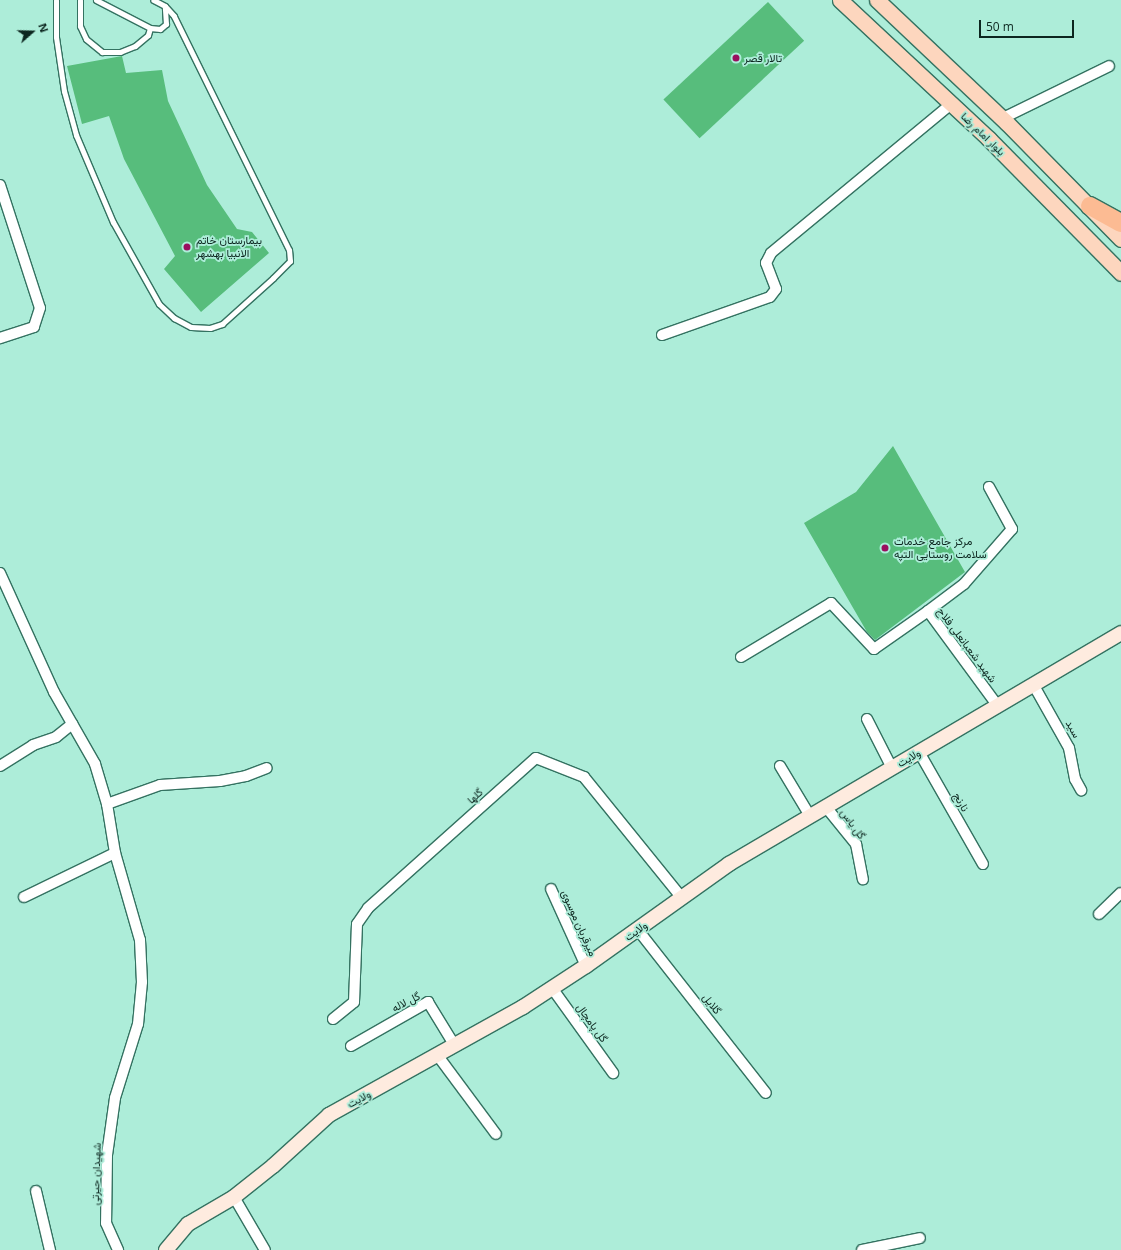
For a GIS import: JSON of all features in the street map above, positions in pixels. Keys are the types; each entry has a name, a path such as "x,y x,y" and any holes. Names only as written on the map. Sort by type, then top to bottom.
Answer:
{"highway":[{"path":"1090,206 1121,223"}],"main road":[{"name":"بلوار امام رضا","path":"840,0 951,104 1121,273"},
{"path":"877,0 1003,118 1121,239"}],"street":[{"path":"1003,118 1109,66"},
{"path":"662,335 770,297 776,289 766,263 771,252 951,104"},
{"path":"0,185 40,308 34,327 0,338"},
{"path":"928,611 964,584 1012,529 989,487"},
{"name":"شهیدان حیرتی","path":"0,574 54,692 95,764 107,804 115,853 140,940 142,982 138,1024 115,1098 106,1155 106,1223 118,1250"},
{"name":"شهید شعبانعلی فلاح","path":"741,657 831,603 874,649 928,611 997,705"},
{"name":"ولایت","path":"166,1250 188,1224 234,1197 273,1166 329,1115 438,1056 552,988 638,930 729,864 1121,633"},
{"name":"سید","path":"1033,684 1069,748 1075,779 1081,790"},
{"path":"867,719 892,768"},
{"path":"0,766 33,745 56,737 72,724"},
{"name":"نارنج","path":"919,752 983,864"},
{"name":"گلها","path":"333,1019 354,1002 357,924 368,908 536,758 584,777 682,898"},
{"path":"780,766 810,816"},
{"path":"107,804 160,785 220,781 246,776 267,768"},
{"name":"گل یاس","path":"826,807 856,844 863,879"},
{"path":"24,897 115,853"},
{"name":"میرقربان موسوی","path":"551,889 586,966"},
{"path":"1100,914 1121,893"},
{"name":"گلایل","path":"638,930 766,1093"},
{"name":"گل پامچال","path":"552,988 613,1073"},
{"name":"گل لاله","path":"351,1046 428,1002 455,1046"},
{"path":"438,1056 496,1134"},
{"path":"36,1191 50,1250"},
{"path":"234,1197 265,1250"},
{"path":"862,1250 920,1238"}],"lane":[{"path":"56,0 56,37 64,91 76,135 113,222 159,304 174,318 191,326 210,328 222,324 246,304 290,261 289,255 194,53 174,16 165,6 153,0"},
{"path":"80,0 80,26 86,39 102,52 120,52 135,46 148,36 150,28"},
{"path":"96,0 150,28 160,29 166,24 165,6"}],"building":[{"path":"768,2 804,41 700,138 663,100"},
{"path":"122,56 126,73 162,70 168,101 207,185 237,229 252,232 269,253 201,312 164,269 175,256 124,159 109,116 82,124 67,66"},
{"name":"مرکز جامع خدمات سلامت روستایی التپه","path":"893,446 965,572 875,640 867,632 804,523 856,492"}],"place":[{"name":"تالار قصر","path":"736,58"},
{"name":"بیمارستان خاتم الانبیا بهشهر","path":"187,247"},
{"name":"مرکز جامع خدمات سلامت روستایی التپه","path":"885,548"}]}
